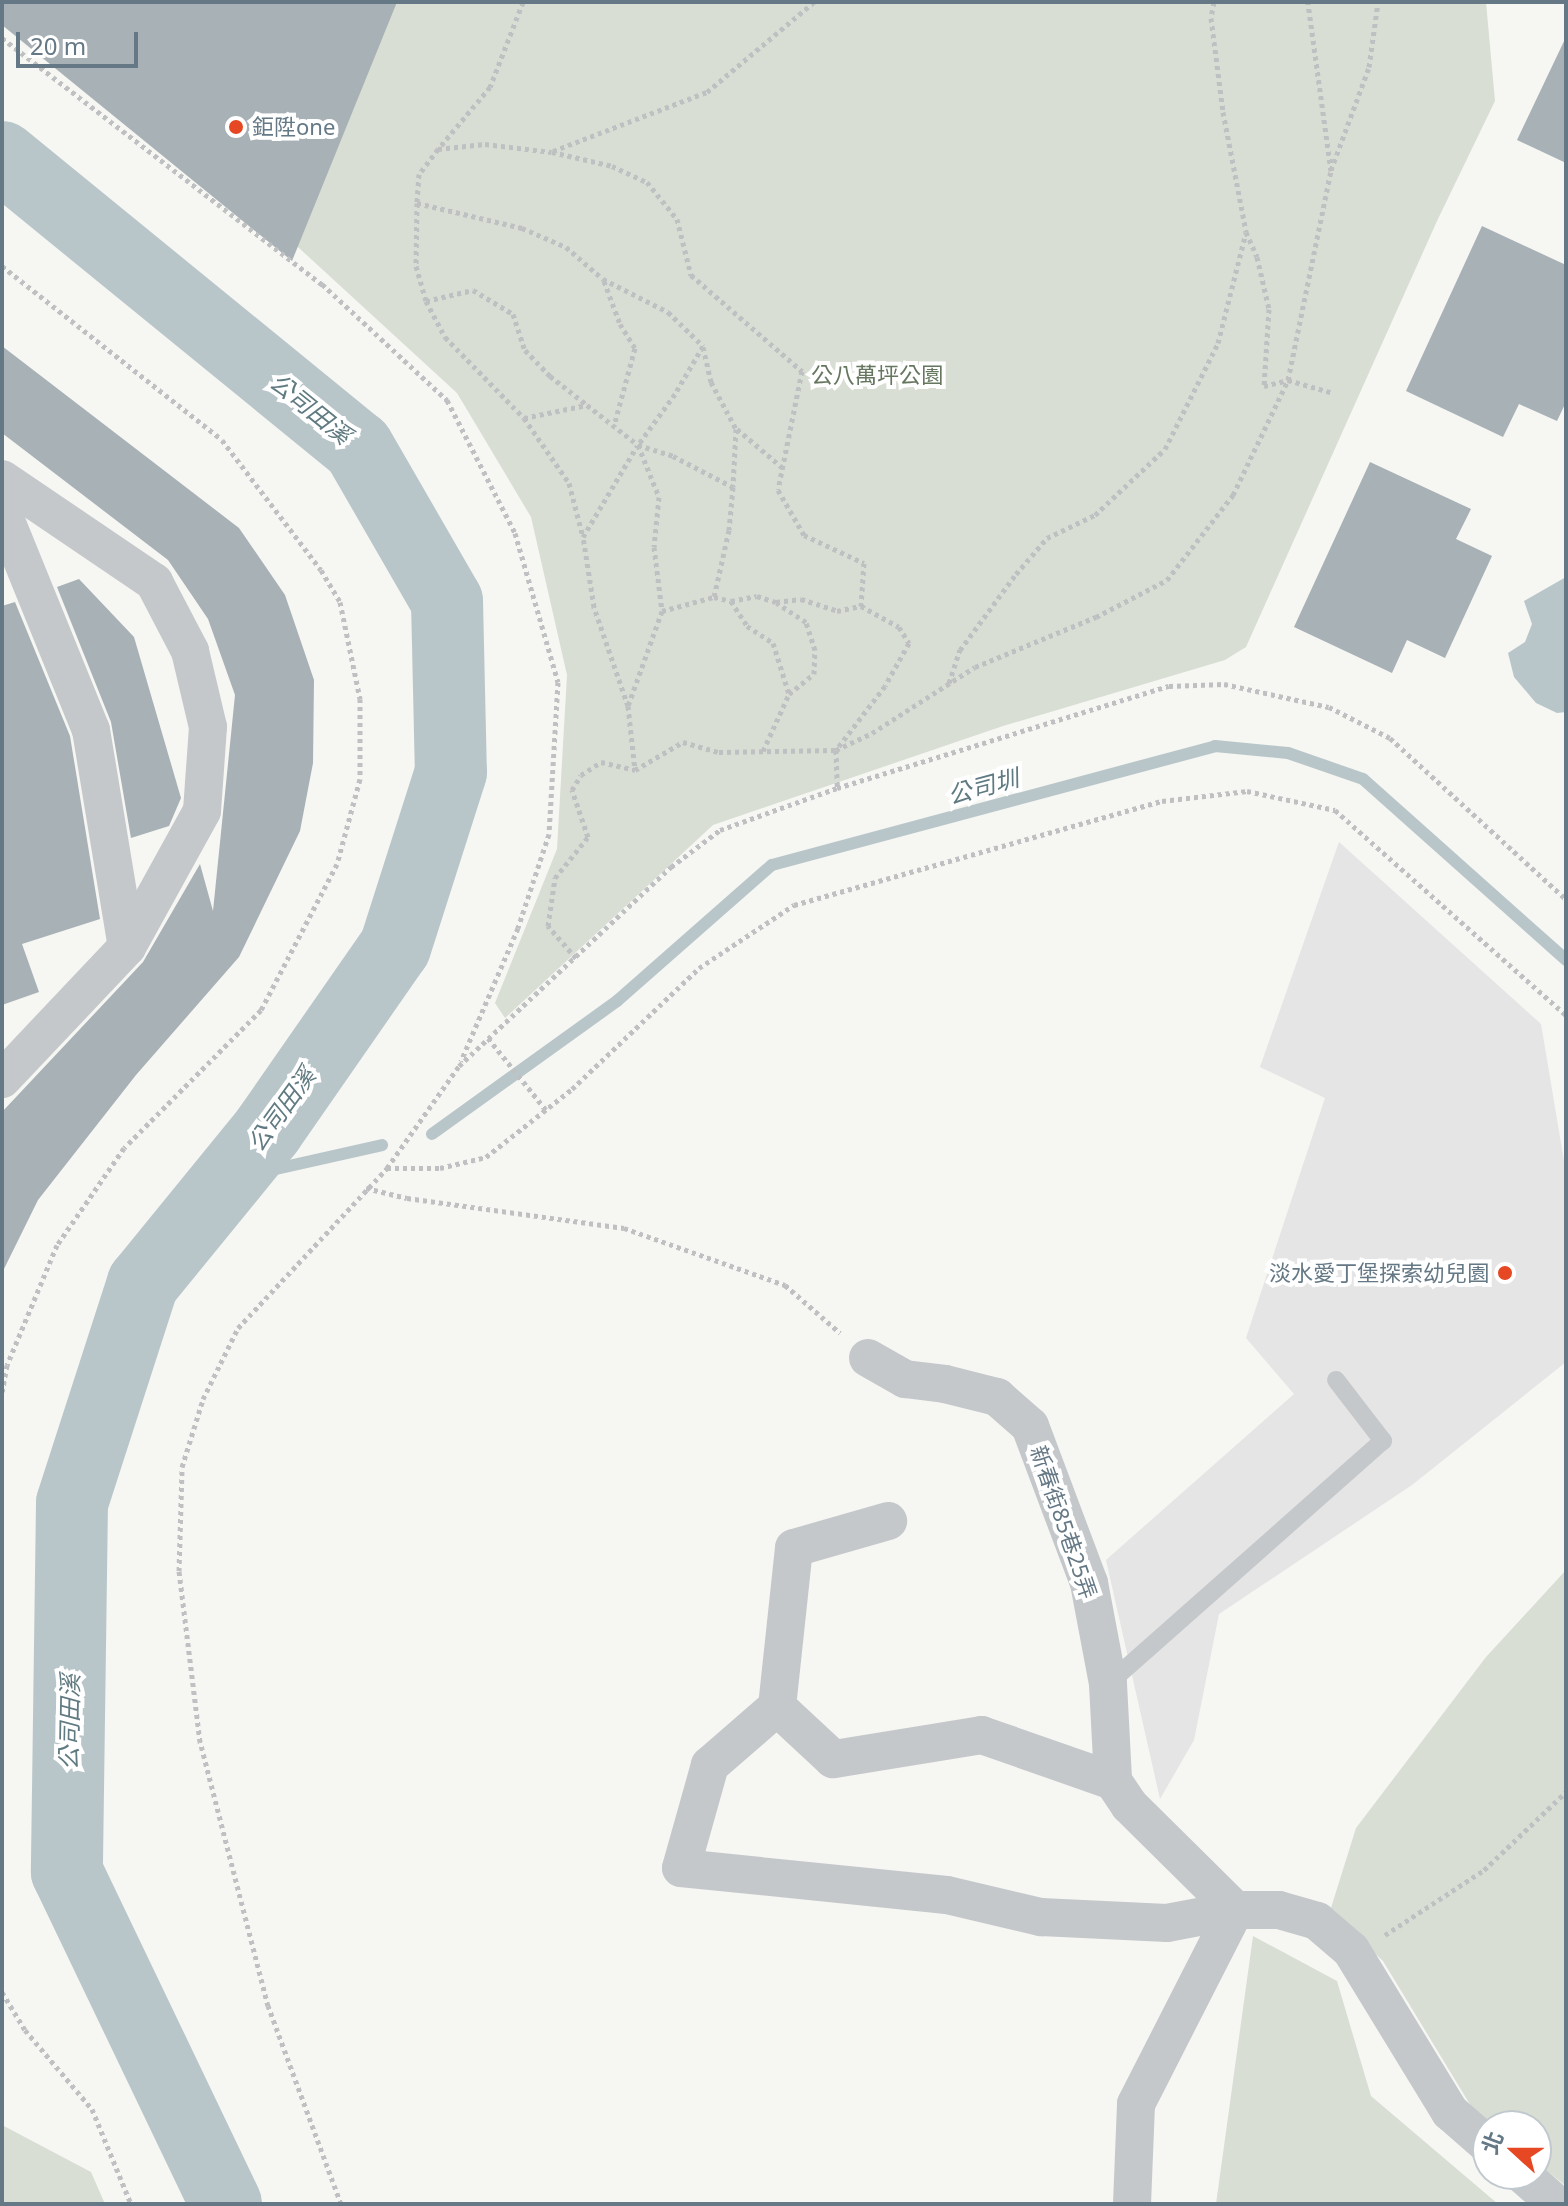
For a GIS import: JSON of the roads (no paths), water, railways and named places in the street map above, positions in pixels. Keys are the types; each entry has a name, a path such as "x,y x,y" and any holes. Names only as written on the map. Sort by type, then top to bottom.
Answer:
{"street":[{"path":"2,479 154,582 190,651 208,727 202,811 127,947 2,1079"},
{"path":"2,511 91,730 127,947"},
{"name":"新春街85巷25弄","path":"868,1358 905,1379 997,1397 1030,1426 1089,1583 1108,1684 1113,1781"},
{"path":"888,1521 794,1548 777,1707 710,1765 681,1868 947,1895 1041,1917 1167,1923 1235,1910 1279,1910 1317,1921 1351,1950 1450,2112 1472,2131"},
{"path":"777,1707 833,1759 982,1735 1113,1781 1129,1805 1235,1910"},
{"path":"1132,2204 1136,2104 1235,1910"},
{"path":"1540,2190 1556,2204"}],"lane":[{"path":"1108,1684 1383,1441 1336,1380"}],"waterway":[{"name":"公司田溪","path":"2,157 358,447 447,601 451,772 395,947 268,1130 143,1283 72,1503 67,1872 226,2204"},
{"name":"公司圳","path":"432,1134 617,1001 772,865 1215,746 1288,753 1363,779 1566,960"},
{"name":"公司圳","path":"227,1180 382,1145"}],"place":[{"name":"鉅陞one","path":"236,127"},
{"name":"淡水愛丁堡探索幼兒園","path":"1505,1273"}],"park label":[{"name":"公八萬坪公園","path":"877,375"}]}
